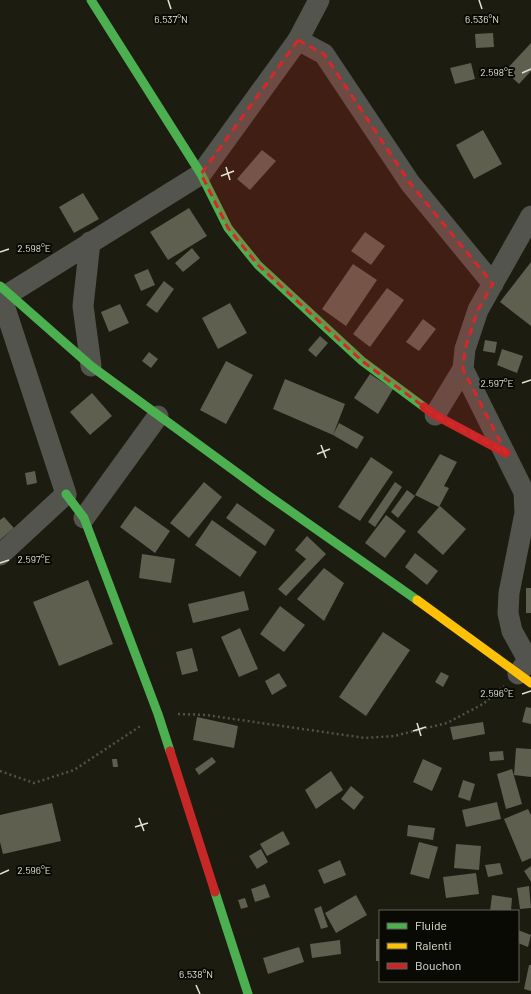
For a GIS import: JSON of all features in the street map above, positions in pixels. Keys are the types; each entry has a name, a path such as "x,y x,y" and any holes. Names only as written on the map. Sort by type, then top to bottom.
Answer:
{"street":[{"path":"91,0 201,174 228,228 258,265 362,361 435,415 506,453"},
{"path":"3,290 90,242 201,174 298,40 319,0"},
{"path":"298,40 324,54 410,183 493,284"},
{"path":"527,668 512,631 508,613 510,593 526,513 524,492 506,453 463,369 464,348 478,310 531,216"},
{"path":"90,242 83,306 90,366"},
{"path":"3,290 90,366 266,494 432,610 527,668"},
{"path":"3,290 66,494 84,518 158,714 248,994"},
{"path":"435,415 463,369"},
{"path":"84,518 158,416"},
{"path":"0,555 66,494"}],"path":[{"path":"0,771 34,783 74,770 158,714 206,715 365,738 394,736 447,722 483,704 527,668"}],"highlighted area":[{"path":"298,40 324,54 410,183 493,284 478,310 465,349 463,369 506,453 435,415 362,361 258,265 228,228 201,174"}],"building":[{"path":"493,33 494,47 476,48 475,34"},
{"path":"531,43 531,71 519,84 505,71"},
{"path":"471,63 475,79 455,84 450,68"},
{"path":"483,130 502,164 474,179 456,145"},
{"path":"262,150 276,161 250,190 237,179"},
{"path":"83,193 99,219 74,233 59,207"},
{"path":"189,208 207,236 168,260 150,232"},
{"path":"365,232 385,246 371,265 351,251"},
{"path":"192,248 200,258 183,272 175,263"},
{"path":"531,262 531,326 500,302"},
{"path":"353,264 377,280 346,326 322,309"},
{"path":"148,269 155,285 141,291 134,275"},
{"path":"164,281 174,289 157,313 146,305"},
{"path":"387,288 404,300 370,347 353,334"},
{"path":"230,303 247,333 218,349 202,318"},
{"path":"120,304 129,323 109,332 101,312"},
{"path":"423,319 436,329 419,351 406,342"},
{"path":"320,336 328,343 316,357 308,350"},
{"path":"485,340 497,342 495,353 483,351"},
{"path":"502,349 523,356 517,373 497,365"},
{"path":"149,352 158,359 151,368 142,361"},
{"path":"226,361 253,375 226,424 200,410"},
{"path":"370,374 393,389 378,414 354,398"},
{"path":"285,379 345,404 333,435 273,409"},
{"path":"92,393 112,416 90,435 70,412"},
{"path":"339,423 364,437 357,449 333,435"},
{"path":"440,454 457,462 444,486 449,488 439,507 415,495"},
{"path":"371,457 393,472 360,521 338,507"},
{"path":"35,471 37,483 27,485 25,473"},
{"path":"204,482 222,497 189,538 170,523"},
{"path":"395,482 402,487 375,527 368,522"},
{"path":"407,490 415,496 398,518 391,512"},
{"path":"237,503 275,530 265,546 226,518"},
{"path":"135,506 170,531 155,553 120,527"},
{"path":"440,506 466,529 443,555 417,532"},
{"path":"386,515 406,531 385,558 365,543"},
{"path":"4,517 14,528 0,540 0,520"},
{"path":"212,520 257,552 240,577 195,545"},
{"path":"307,536 326,554 286,596 278,589 306,559 295,550"},
{"path":"415,553 438,571 427,585 405,567"},
{"path":"142,554 175,559 171,583 139,578"},
{"path":"324,568 344,583 324,621 297,599"},
{"path":"88,580 113,644 59,666 33,602"},
{"path":"526,588 531,588 531,613 526,613"},
{"path":"244,591 249,610 193,623 188,604"},
{"path":"280,606 305,625 284,652 260,634"},
{"path":"240,628 258,669 239,677 221,637"},
{"path":"383,632 410,650 366,716 339,697"},
{"path":"192,648 198,671 182,675 176,652"},
{"path":"441,672 449,676 443,687 435,682"},
{"path":"279,673 287,686 272,695 265,681"},
{"path":"526,707 531,708 531,724 522,722"},
{"path":"197,717 238,726 234,748 193,740"},
{"path":"483,722 485,734 453,740 450,727"},
{"path":"516,748 531,749 531,777 514,775"},
{"path":"503,751 504,760 490,761 489,752"},
{"path":"212,757 216,762 199,775 195,769"},
{"path":"112,759 117,759 118,767 113,767"},
{"path":"423,759 442,768 432,791 413,782"},
{"path":"512,769 522,804 506,809 497,774"},
{"path":"331,771 343,790 316,809 305,790"},
{"path":"463,780 475,784 470,801 458,797"},
{"path":"351,786 364,797 354,810 341,799"},
{"path":"497,802 501,819 466,827 462,810"},
{"path":"52,803 61,841 3,854 0,842 0,815"},
{"path":"528,809 531,815 531,858 522,862 504,819"},
{"path":"408,825 435,828 433,840 407,836"},
{"path":"283,831 290,844 267,856 260,844"},
{"path":"419,842 438,847 429,879 410,874"},
{"path":"456,844 481,846 479,870 454,868"},
{"path":"261,849 268,862 257,869 249,856"},
{"path":"340,860 346,875 324,884 318,870"},
{"path":"500,863 503,874 488,877 485,865"},
{"path":"531,866 531,882 524,871"},
{"path":"476,873 479,894 446,898 443,877"},
{"path":"265,884 270,897 255,902 251,889"},
{"path":"529,886 531,908 520,909 517,888"},
{"path":"356,895 367,915 336,933 325,913"},
{"path":"492,895 512,898 511,910 490,910"},
{"path":"245,898 248,907 241,909 238,900"},
{"path":"321,906 328,927 321,929 314,909"},
{"path":"519,930 531,935 528,947 519,943"},
{"path":"376,939 379,939 379,961 376,961"},
{"path":"340,940 341,954 312,958 310,944"},
{"path":"299,947 304,962 268,974 263,958"},
{"path":"529,965 531,965 531,991 524,989"}],"traffic: fast":[{"path":"91,0 201,174 228,228 258,265 362,361 424,407"},
{"path":"0,286 91,366 266,494 417,600"},
{"path":"66,494 84,518 158,714 170,751"},
{"path":"215,892 248,994"}],"traffic: slow":[{"path":"417,600 531,683"}],"traffic: jam":[{"path":"424,407 435,415 506,453"},
{"path":"170,751 215,892"}]}
